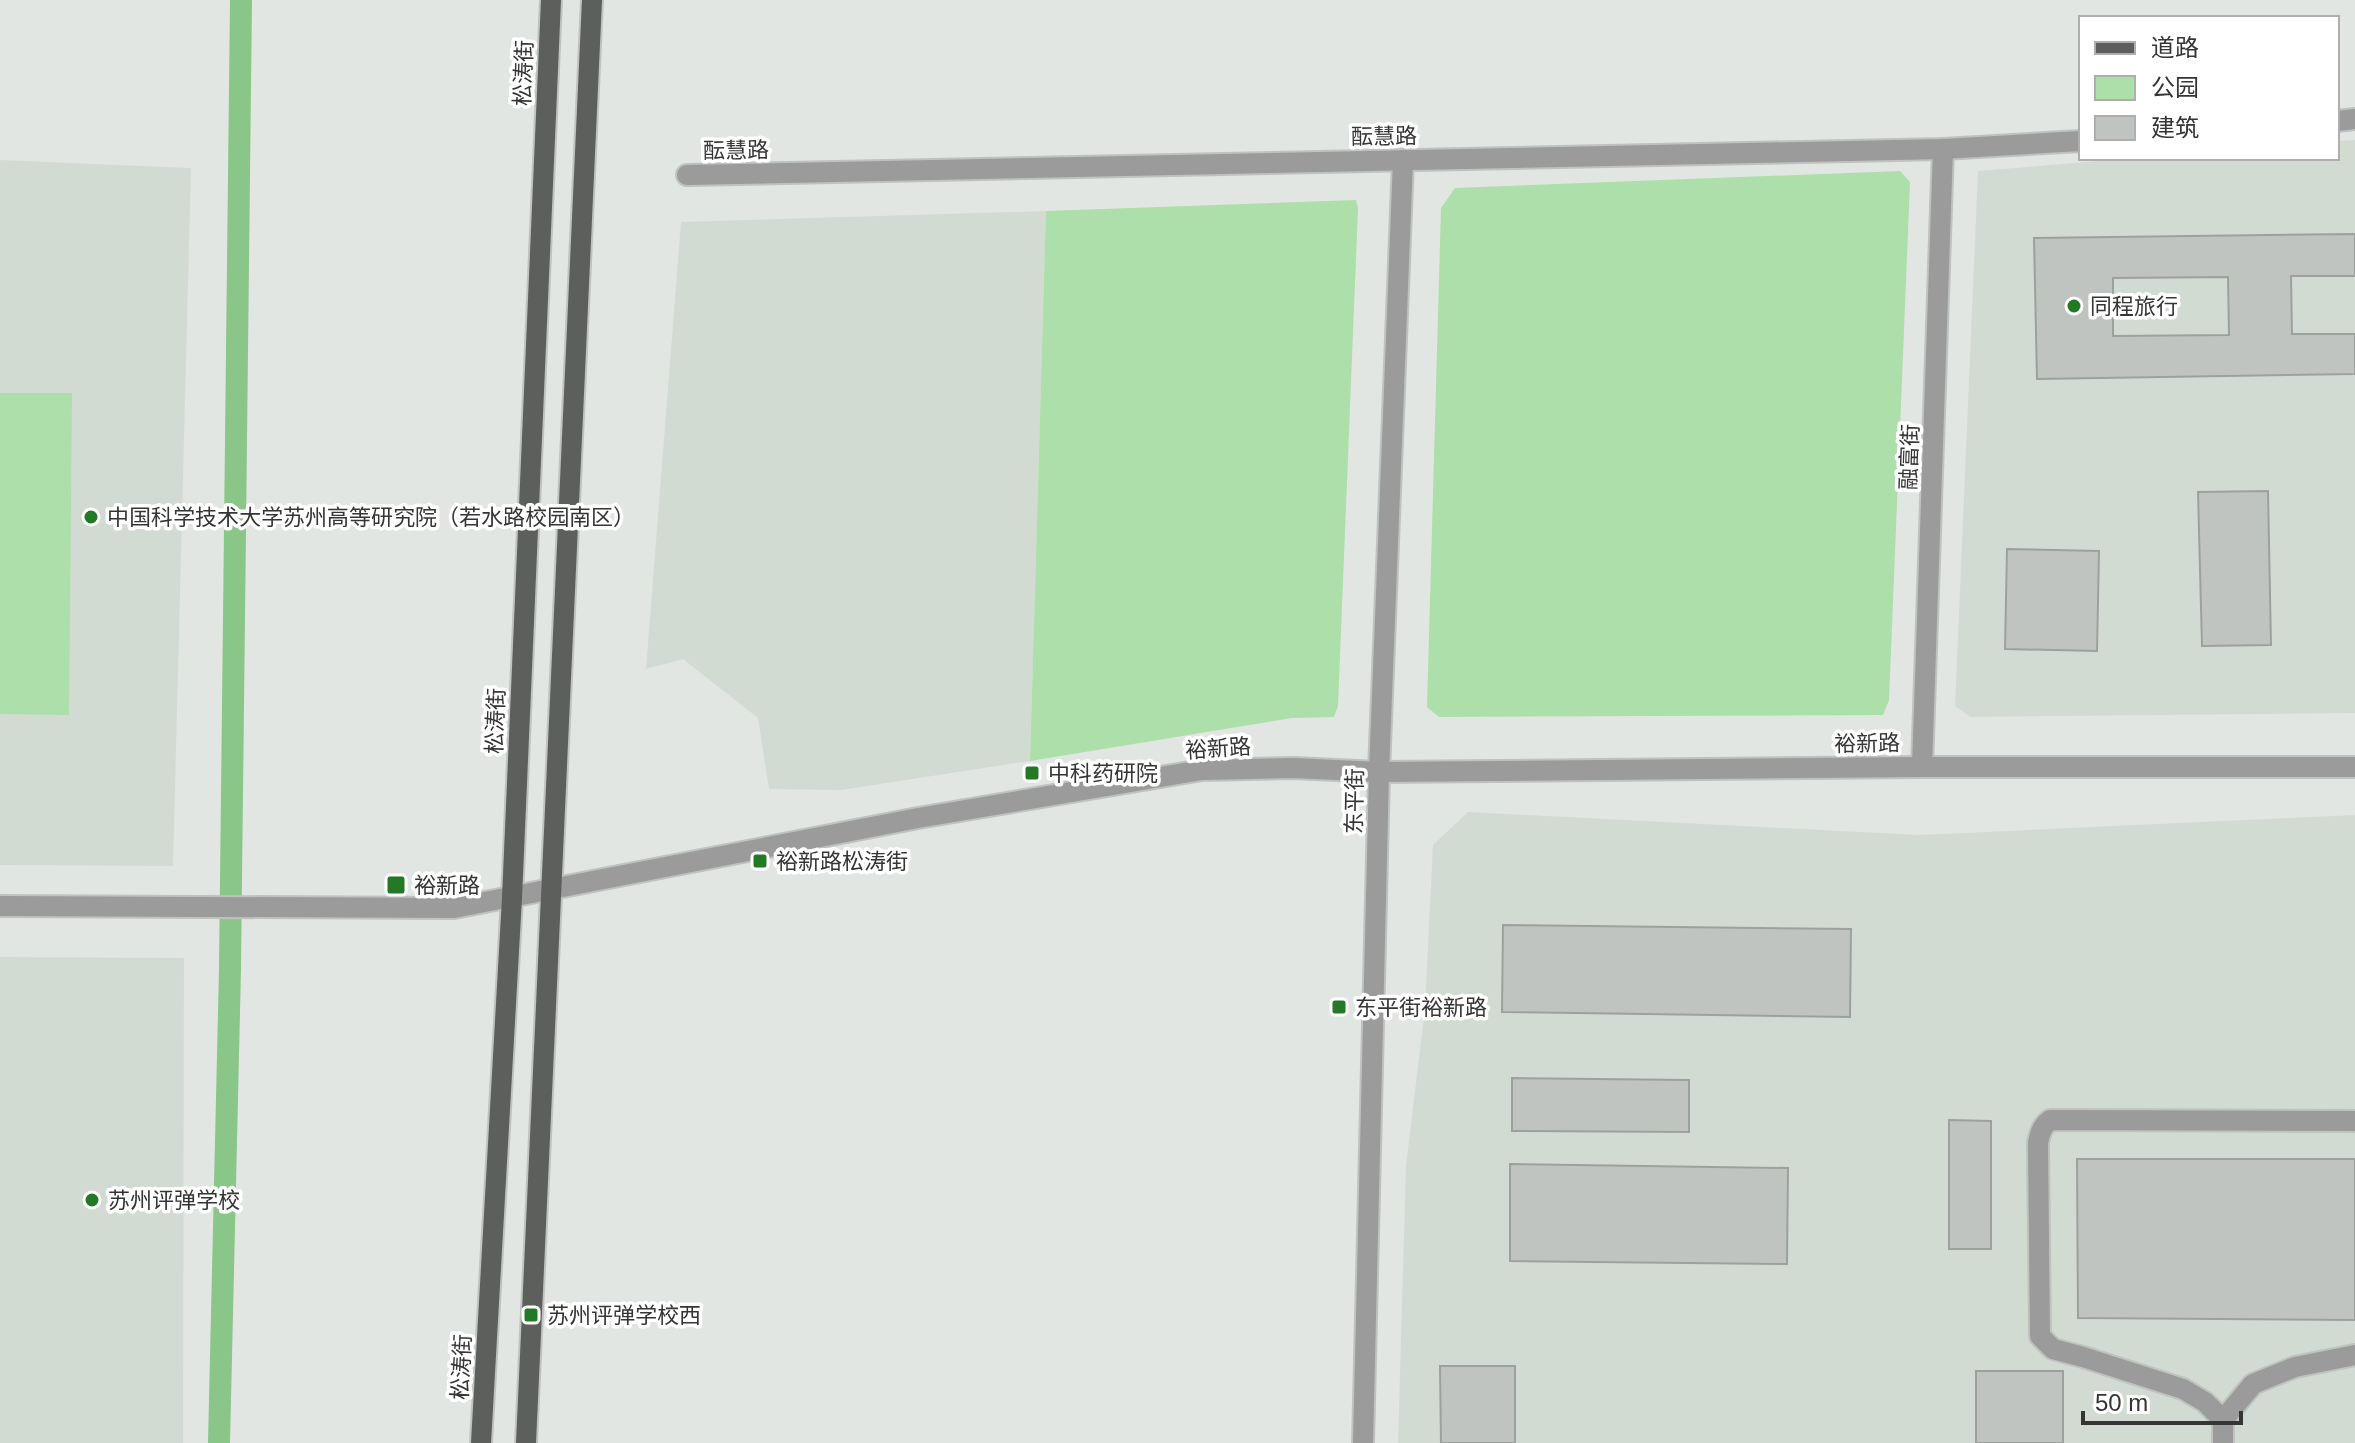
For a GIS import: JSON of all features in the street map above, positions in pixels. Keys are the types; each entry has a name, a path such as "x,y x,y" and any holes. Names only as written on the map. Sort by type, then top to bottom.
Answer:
{"main road":[{"name":"松涛街","path":"481,1443 512,898 551,0"},
{"path":"526,1443 592,0"}],"street":[{"name":"酝慧路","path":"687,175 1943,149 2079,141"},
{"name":"融富街","path":"1922,767 1943,149"},
{"name":"东平街","path":"1363,1443 1379,772 1403,160"},
{"name":"裕新路","path":"0,906 454,908 918,818 1202,770 1294,768 1379,772 2355,767"},
{"path":"2223,1420 2205,1402 2183,1389 2053,1349 2040,1336 2040,1132 2050,1120 2355,1121"},
{"path":"2223,1443 2223,1420 2253,1384 2295,1367 2355,1355"}],"shaded area":[{"path":"2355,140 2355,713 1970,717 1955,706 1978,171 2112,160 2339,160 2339,141"},
{"name":"中国科学技术大学苏州高等研究院（若水路校园南区）","path":"0,160 191,168 173,866 0,865"},
{"path":"1046,211 1030,761 841,790 769,789 758,718 683,659 646,669 681,222"},
{"path":"1468,812 1919,835 2355,815 2355,1443 1398,1443 1406,1166 1425,1008 1433,845"},
{"name":"苏州评弹学校","path":"0,957 184,958 183,1443 0,1443"}],"green space":[{"path":"1900,171 1910,182 1889,700 1883,715 1439,717 1427,707 1441,208 1455,188"},
{"path":"1356,200 1338,706 1334,717 1292,718 1030,761 1046,211"},
{"path":"0,393 72,393 69,715 0,714"}],"building":[{"name":"同程旅行","path":"2355,234 2355,276 2291,276 2292,334 2355,334 2355,374 2037,379 2034,238","holes":["2228,277 2229,335 2113,336 2113,278"]},
{"path":"2268,491 2271,645 2202,646 2198,492"},
{"path":"2007,549 2099,551 2097,651 2005,649"},
{"path":"1503,925 1851,929 1850,1017 1502,1012"},
{"path":"1512,1078 1689,1080 1689,1132 1512,1131"},
{"path":"1949,1120 1991,1121 1991,1249 1949,1249"},
{"path":"2077,1159 2355,1159 2355,1320 2078,1318"},
{"path":"1510,1164 1788,1168 1787,1264 1510,1261"},
{"path":"1440,1366 1515,1366 1515,1443 1441,1443"},
{"path":"1976,1371 2063,1371 2063,1443 1976,1443"}],"waterway":[{"path":"219,1443 230,969 241,0"}],"place":[{"name":"同程旅行","path":"2074,306"},
{"name":"中国科学技术大学苏州高等研究院（若水路校园南区）","path":"91,517"},
{"name":"中科药研院","path":"1032,773"},
{"name":"裕新路松涛街","path":"760,861"},
{"name":"裕新路","path":"396,885"},
{"name":"东平街裕新路","path":"1339,1007"},
{"name":"苏州评弹学校","path":"92,1200"},
{"name":"苏州评弹学校西","path":"531,1315"}]}
